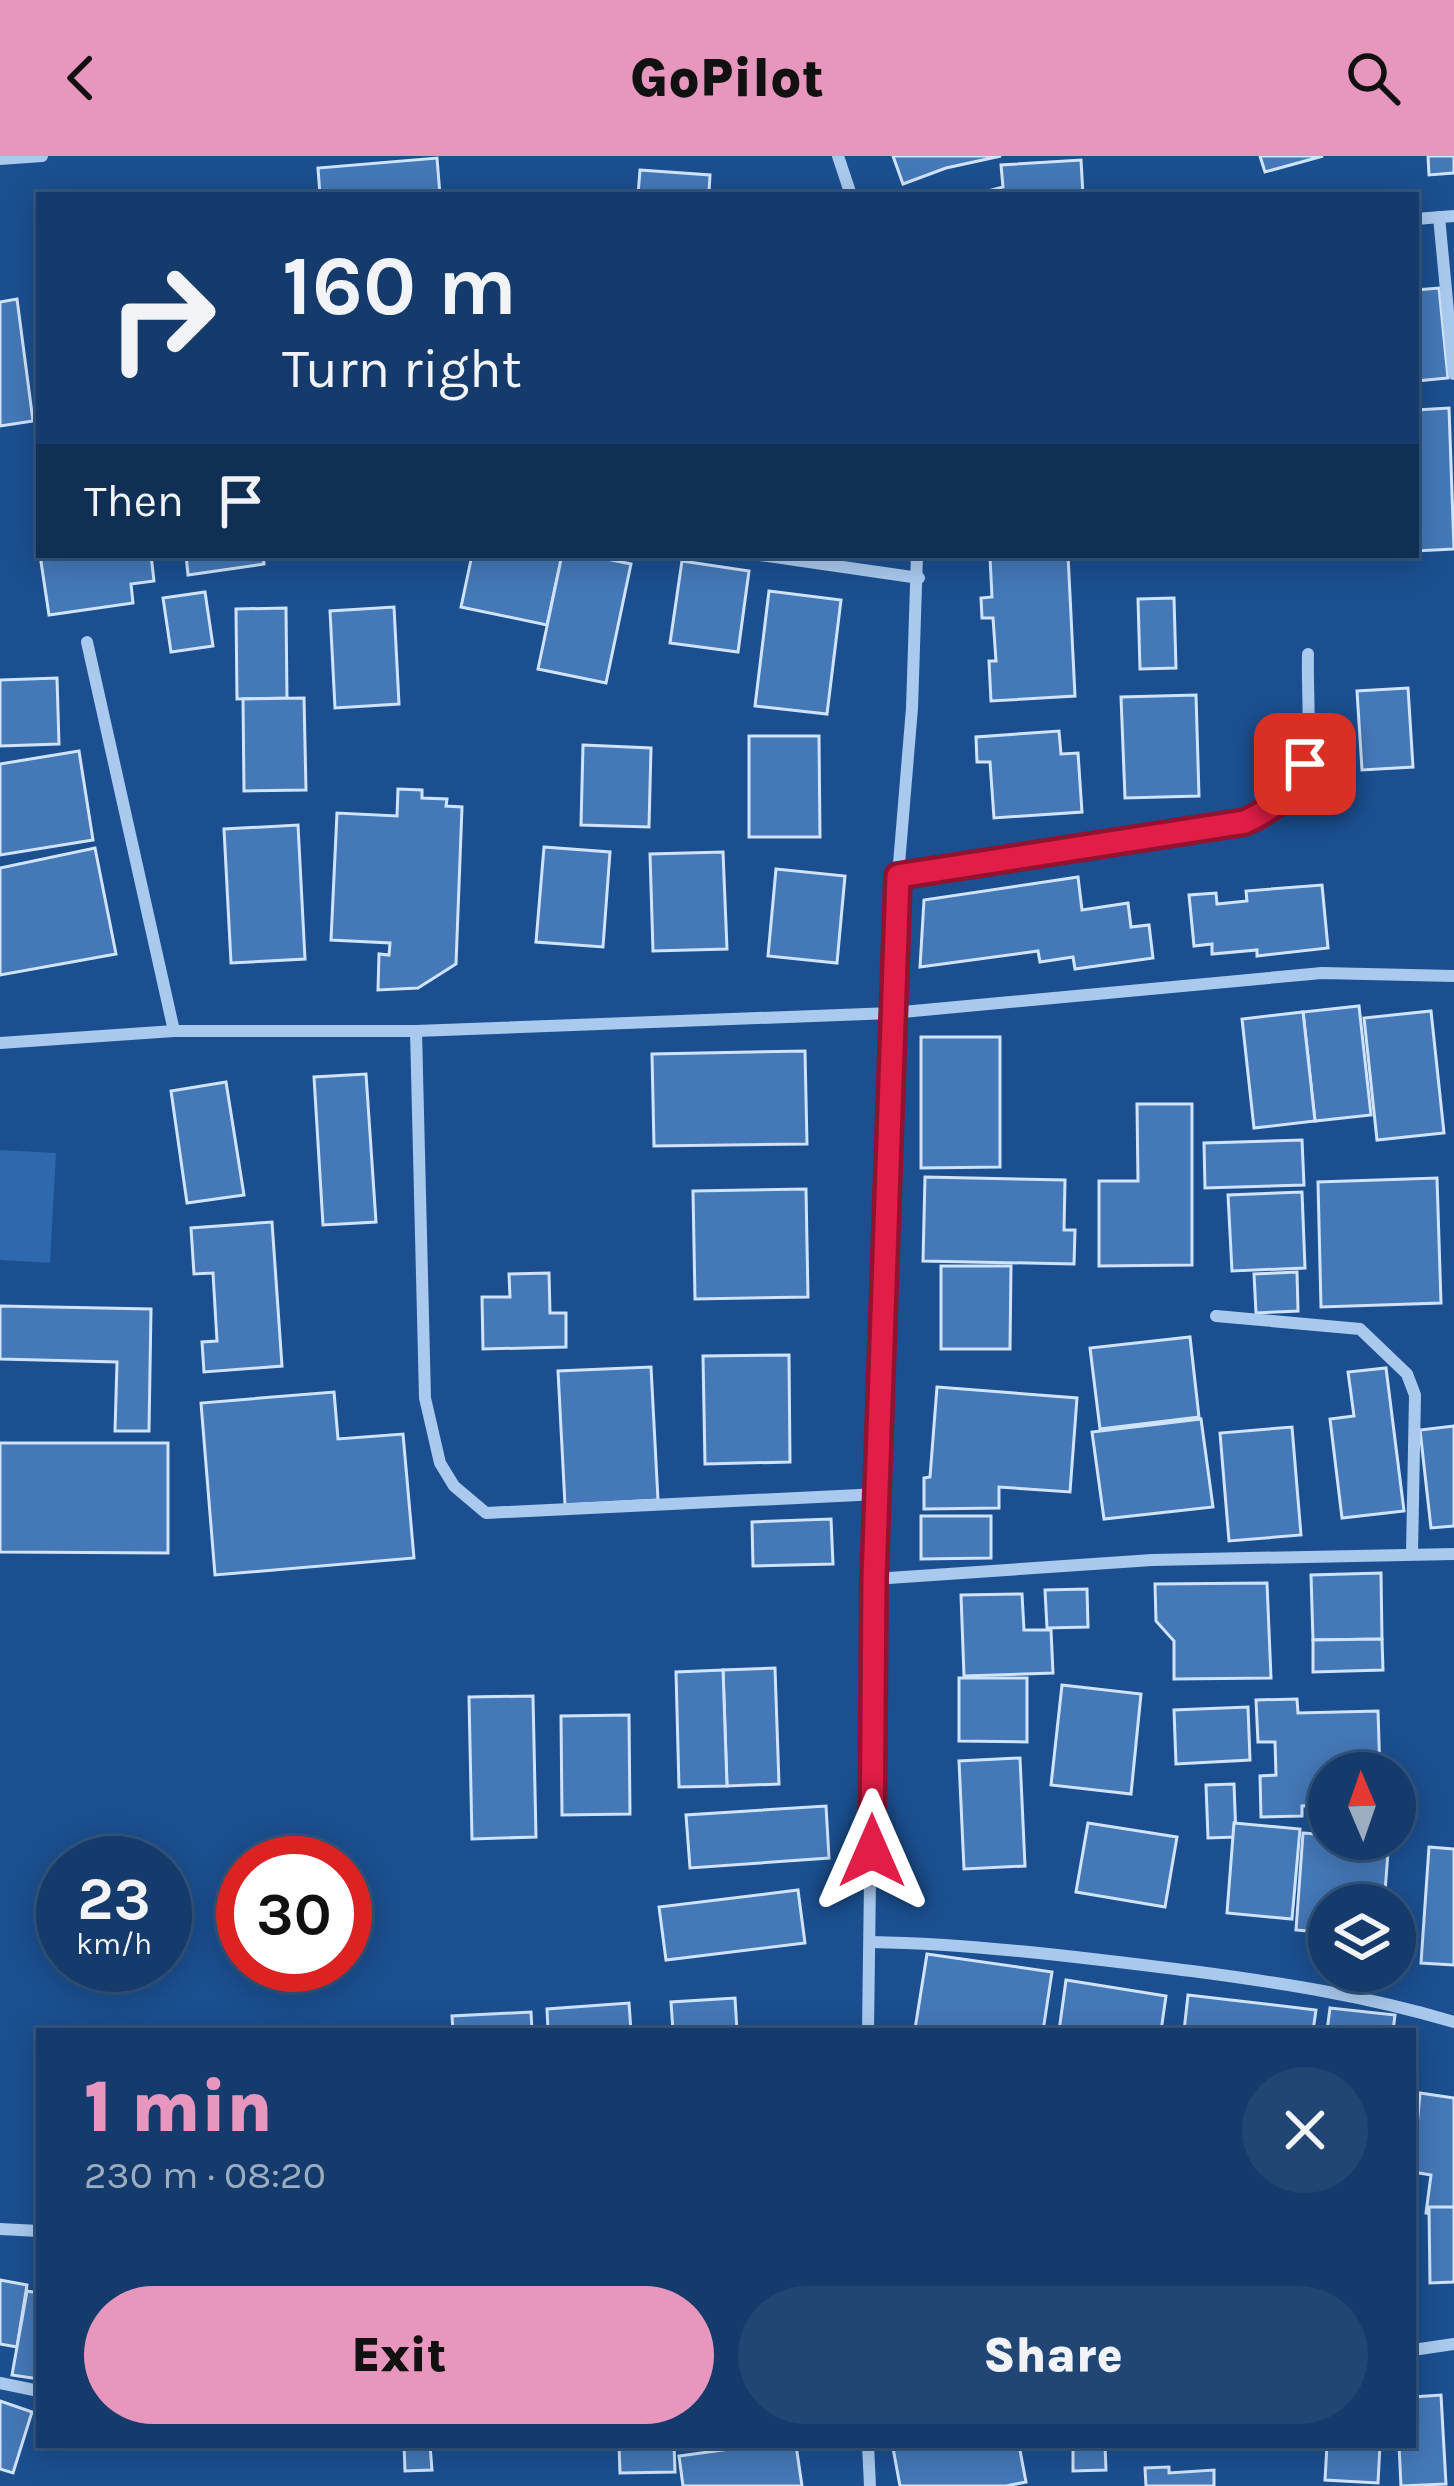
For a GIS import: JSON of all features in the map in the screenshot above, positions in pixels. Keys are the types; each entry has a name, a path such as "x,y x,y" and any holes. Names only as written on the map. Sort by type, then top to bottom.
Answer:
{"street":[{"path":"0,159 42,156"},
{"path":"838,156 849,192"},
{"path":"1439,217 1454,374"},
{"path":"1419,219 1454,217"},
{"path":"781,558 919,578"},
{"path":"868,2028 874,1579 892,1013 917,558"},
{"path":"88,642 174,1031"},
{"path":"898,876 1245,822 1275,808 1295,786 1305,764 1307,654"},
{"path":"0,1042 174,1031 416,1031 892,1013 1322,973 1454,976"},
{"path":"416,1031 425,1398 440,1462 454,1486 486,1513 879,1495"},
{"path":"1216,1316 1360,1329 1407,1373 1415,1395 1412,1554"},
{"path":"874,1579 1152,1560 1454,1554"},
{"path":"871,1942 1071,1954 1304,1985 1380,2000 1454,2022"},
{"path":"0,2228 36,2231"},
{"path":"1416,2350 1454,2344"},
{"path":"0,2383 36,2390"},
{"path":"868,2448 870,2486"}],"shaded area":[{"path":"0,1150 56,1153 50,1263 0,1260"}],"building":[{"path":"893,156 1001,156 903,184"},
{"path":"1260,156 1323,156 1265,172"},
{"path":"1428,156 1454,156 1454,173 1429,175"},
{"path":"437,158 440,192 320,192 318,168"},
{"path":"1081,160 1083,192 984,192 1003,187 1001,165"},
{"path":"640,170 710,175 709,192 638,192"},
{"path":"1439,288 1448,378 1419,381 1419,290"},
{"path":"17,299 33,421 0,426 0,302"},
{"path":"1449,408 1454,549 1419,551 1419,410"},
{"path":"40,558 151,558 154,581 131,584 133,603 49,615"},
{"path":"186,558 263,558 264,564 188,575"},
{"path":"471,558 561,558 547,625 461,607"},
{"path":"561,558 631,564 606,683 538,669"},
{"path":"990,558 1068,558 1075,696 991,701 989,661 996,661 993,618 982,618 981,598 992,597"},
{"path":"682,561 749,571 738,652 670,643"},
{"path":"769,591 841,600 827,714 755,706"},
{"path":"205,592 213,646 171,652 163,598"},
{"path":"1174,598 1176,668 1140,669 1138,599"},
{"path":"394,607 399,704 335,708 330,611"},
{"path":"286,608 287,698 237,699 236,609"},
{"path":"57,678 59,744 0,746 0,680"},
{"path":"1408,688 1413,767 1362,770 1357,691"},
{"path":"1196,695 1199,796 1125,798 1121,697"},
{"path":"304,698 306,790 244,791 243,699"},
{"path":"1059,731 1061,754 1078,753 1082,812 994,818 990,762 977,762 976,737"},
{"path":"749,736 819,736 820,837 749,837"},
{"path":"583,745 651,748 649,827 581,825"},
{"path":"79,751 93,840 0,855 0,764"},
{"path":"398,789 422,790 422,798 447,799 446,806 462,807 456,964 418,988 378,990 379,954 389,955 390,943 331,940 337,813 397,816"},
{"path":"298,825 305,959 231,963 224,829"},
{"path":"544,847 610,852 603,947 536,942"},
{"path":"95,848 116,954 0,975 0,868"},
{"path":"723,852 727,949 653,951 650,854"},
{"path":"776,869 845,876 837,963 768,956"},
{"path":"1078,877 1082,910 1128,903 1131,927 1149,925 1153,958 1075,969 1073,957 1040,962 1038,951 920,967 924,900"},
{"path":"1322,885 1328,948 1257,956 1257,950 1212,954 1212,944 1194,946 1189,895 1216,893 1217,904 1247,901 1246,891"},
{"path":"1359,1006 1371,1115 1315,1121 1303,1012"},
{"path":"1431,1011 1444,1133 1377,1140 1364,1018"},
{"path":"1303,1012 1315,1121 1254,1128 1242,1019"},
{"path":"921,1037 1000,1037 1000,1167 921,1168"},
{"path":"805,1051 807,1144 654,1146 652,1054"},
{"path":"366,1074 376,1222 323,1225 314,1077"},
{"path":"226,1082 244,1195 187,1203 171,1091"},
{"path":"1137,1104 1192,1104 1192,1265 1099,1266 1099,1181 1138,1181"},
{"path":"1302,1140 1304,1185 1205,1188 1204,1143"},
{"path":"925,1177 1065,1180 1064,1230 1075,1230 1074,1264 923,1261"},
{"path":"1437,1178 1441,1303 1321,1307 1318,1182"},
{"path":"806,1189 808,1297 695,1299 693,1191"},
{"path":"1302,1192 1305,1268 1232,1271 1228,1195"},
{"path":"272,1222 282,1366 204,1372 202,1342 217,1341 213,1273 194,1274 191,1228"},
{"path":"941,1266 1011,1266 1010,1349 941,1349"},
{"path":"1297,1272 1298,1311 1256,1313 1254,1274"},
{"path":"549,1273 550,1313 566,1313 566,1347 483,1349 482,1297 510,1297 509,1274"},
{"path":"0,1306 151,1309 149,1431 115,1431 117,1362 0,1359"},
{"path":"1190,1337 1199,1417 1100,1429 1090,1348"},
{"path":"789,1355 790,1462 705,1464 703,1356"},
{"path":"651,1367 658,1500 565,1505 558,1371"},
{"path":"1386,1368 1404,1511 1342,1518 1330,1419 1354,1416 1348,1372"},
{"path":"937,1387 1077,1398 1070,1492 999,1487 999,1508 924,1509"},
{"path":"334,1392 338,1439 403,1434 414,1558 215,1575 201,1403"},
{"path":"1201,1419 1213,1507 1104,1519 1092,1432"},
{"path":"1454,1426 1454,1526 1431,1528 1420,1430"},
{"path":"1292,1427 1301,1535 1229,1541 1220,1433"},
{"path":"0,1443 168,1443 168,1553 0,1552"},
{"path":"921,1516 991,1516 991,1558 921,1559"},
{"path":"831,1519 833,1564 753,1566 752,1522"},
{"path":"1381,1573 1382,1639 1313,1640 1311,1575"},
{"path":"1267,1583 1271,1678 1174,1679 1174,1641 1156,1621 1155,1584"},
{"path":"1087,1589 1088,1627 1047,1628 1045,1590"},
{"path":"1022,1594 1024,1630 1051,1630 1053,1673 964,1676 961,1595"},
{"path":"1382,1639 1383,1670 1313,1672 1313,1640"},
{"path":"775,1668 779,1784 727,1786 723,1670"},
{"path":"723,1670 727,1786 679,1787 676,1672"},
{"path":"959,1678 1027,1678 1027,1742 959,1741"},
{"path":"1062,1685 1141,1694 1131,1794 1051,1785"},
{"path":"533,1696 536,1837 472,1839 469,1697"},
{"path":"1297,1699 1298,1713 1378,1711 1379,1752 1308,1752 1308,1806 1302,1806 1302,1816 1261,1817 1260,1776 1276,1775 1275,1742 1258,1742 1256,1700"},
{"path":"1248,1707 1250,1760 1176,1764 1174,1710"},
{"path":"629,1715 630,1814 562,1815 561,1716"},
{"path":"1020,1758 1025,1866 964,1869 959,1761"},
{"path":"1234,1784 1236,1837 1208,1838 1206,1785"},
{"path":"826,1806 829,1858 690,1868 686,1815"},
{"path":"1088,1823 1177,1837 1165,1907 1076,1892"},
{"path":"1234,1823 1300,1829 1292,1919 1227,1913"},
{"path":"1303,1833 1308,1833 1308,1860 1387,1860 1386,1884 1308,1884 1308,1931 1296,1930"},
{"path":"1429,1847 1454,1849 1454,1965 1421,1963"},
{"path":"798,1890 805,1943 666,1960 659,1907"},
{"path":"927,1954 1052,1972 1043,2028 915,2028"},
{"path":"1066,1980 1166,1996 1161,2028 1059,2028"},
{"path":"1188,1995 1316,2010 1313,2028 1184,2028"},
{"path":"735,1998 737,2028 673,2028 671,2002"},
{"path":"629,2003 631,2028 548,2028 547,2009"},
{"path":"1330,2008 1395,2015 1393,2028 1327,2028"},
{"path":"531,2012 532,2028 453,2028 452,2016"},
{"path":"1420,2093 1454,2098 1454,2217 1426,2213 1431,2175 1416,2172"},
{"path":"1429,2207 1454,2207 1454,2282 1430,2283"},
{"path":"0,2280 27,2285 17,2347 0,2344"},
{"path":"27,2291 36,2292 36,2379 12,2375"},
{"path":"1441,2395 1446,2484 1401,2486 1399,2448 1416,2448 1416,2397"},
{"path":"0,2401 32,2412 13,2473 0,2469"},
{"path":"404,2448 430,2448 432,2470 405,2471"},
{"path":"619,2448 674,2448 675,2472 620,2473"},
{"path":"737,2448 796,2448 802,2486 683,2486 679,2456"},
{"path":"893,2448 1020,2448 1026,2482 1006,2486 900,2486"},
{"path":"1073,2448 1105,2448 1106,2470 1073,2471"},
{"path":"1327,2448 1380,2448 1378,2483 1325,2480"},
{"path":"1169,2467 1169,2473 1214,2470 1214,2486 1146,2486 1145,2468"}],"route":[{"path":"872,1851 874,1579 898,876 1245,822 1275,808 1295,786 1305,764"}]}
